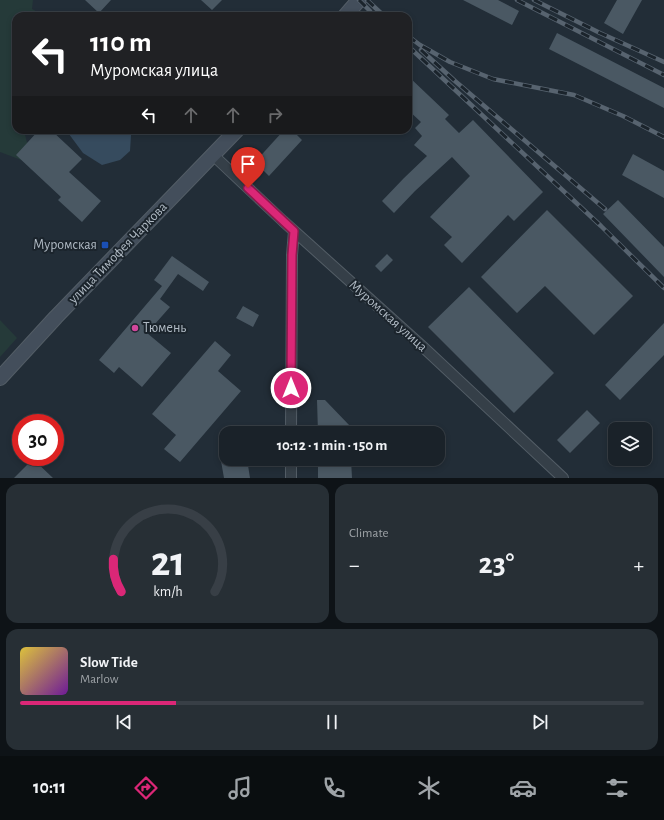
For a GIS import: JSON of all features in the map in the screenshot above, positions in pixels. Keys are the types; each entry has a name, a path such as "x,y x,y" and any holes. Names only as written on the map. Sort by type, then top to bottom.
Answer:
{"main road":[{"path":"348,12 359,0"},
{"name":"улица Тимофея Чаркова","path":"0,378 56,317 233,134"}],"street":[{"name":"Муромская улица","path":"213,155 294,231 423,347 563,478"},
{"path":"291,426 292,255 294,231"},
{"path":"291,466 291,478"}],"green space":[{"path":"0,0 33,0 32,9 38,12 12,12 12,134 25,134 32,164 0,152"},
{"path":"0,320 17,338 0,357"}],"water":[{"path":"69,134 131,135 130,151 120,160 102,165 83,153"}],"building":[{"path":"85,0 111,0 100,12 98,12"},
{"path":"201,0 222,0 212,10"},
{"path":"463,0 498,0 519,11 512,25"},
{"path":"617,0 642,0 623,34 604,23"},
{"path":"557,33 664,88 664,108 549,49"},
{"path":"412,80 449,115 445,119 459,133 473,120 543,192 514,221 508,215 462,263 444,245 452,237 430,217 470,176 452,157 415,191 394,213 382,201 427,156 414,145 422,136 415,128 421,122 412,114"},
{"path":"35,134 55,134 82,159 69,172 101,201 82,222 58,200 61,197 16,155"},
{"path":"280,134 296,134 302,140 269,176 255,162"},
{"path":"633,154 664,171 664,198 622,175"},
{"path":"618,200 664,247 664,277 603,214"},
{"path":"547,210 633,296 594,335 545,286 517,313 481,277"},
{"path":"387,254 393,260 381,272 375,266"},
{"path":"172,256 209,282 203,291 178,274 160,299 170,307 147,333 171,353 142,387 119,367 114,373 99,360 162,286 154,280"},
{"path":"469,287 554,373 514,413 428,327"},
{"path":"243,306 259,315 253,327 236,318"},
{"path":"664,323 664,355 620,400 605,385"},
{"path":"215,341 231,355 218,371 241,391 180,462 164,449 176,435 152,414"},
{"path":"317,400 325,400 350,426 318,426"},
{"path":"587,410 600,423 570,453 557,440"},
{"path":"26,466 40,466 53,478 14,478"},
{"path":"222,466 248,466 250,478 224,478"},
{"path":"318,466 351,466 352,478 318,478"}],"railway":[{"path":"359,0 370,11"},
{"path":"367,0 380,12"},
{"path":"517,0 664,75"},
{"path":"534,0 600,33 664,62"},
{"path":"412,39 450,62 493,79 574,95 623,116 664,137"},
{"path":"412,50 601,226 664,288"},
{"path":"421,50 455,81 605,209"}],"place":[{"name":"Муромская","path":"105,245"},
{"name":"Тюмень","path":"135,328"}],"route":[{"path":"248,188 294,231 292,255 291,388"}]}
